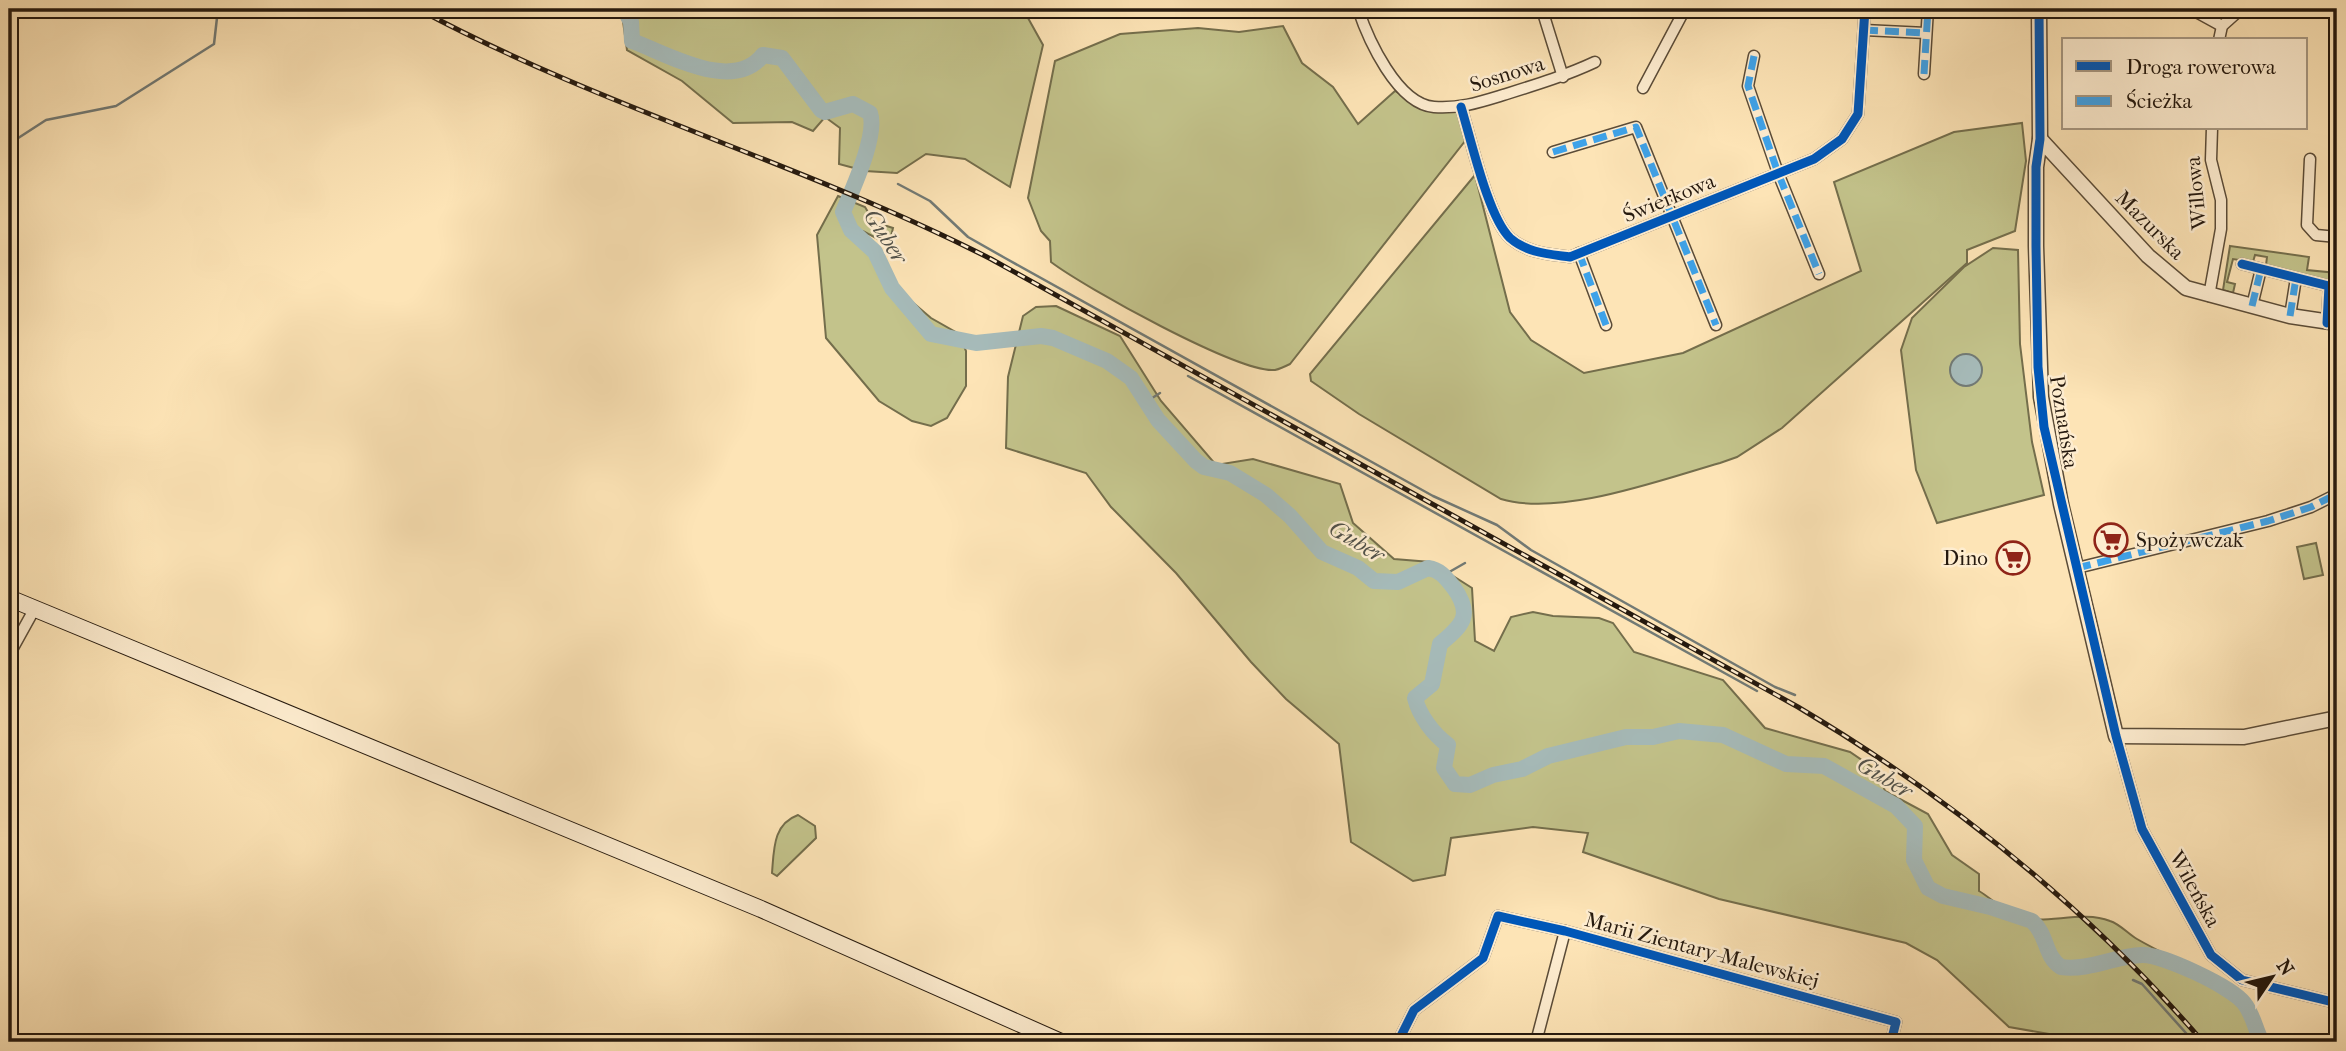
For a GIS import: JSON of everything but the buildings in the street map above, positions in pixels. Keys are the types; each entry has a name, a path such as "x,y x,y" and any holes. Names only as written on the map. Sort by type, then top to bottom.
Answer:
{"main road":[{"path":"9,598 761,909 1061,1042"}],"street":[{"path":"1358,9 1375,52 1399,87 1431,107 1461,107"},
{"path":"1643,88 1685,9"},
{"name":"Świerkowa","path":"1461,107 1493,209 1510,237 1536,253 1570,257 1814,159 1842,139 1858,114 1865,9"},
{"path":"1924,74 1928,9"},
{"name":"Poznańska","path":"2039,9 2040,139 2036,167 2036,246 2040,397 2044,427 2116,736 2142,830"},
{"path":"2191,9 2222,26"},
{"path":"2219,38 2222,26 2241,9"},
{"name":"Sosnowa","path":"1544,16 1563,77"},
{"path":"1864,30 1926,33"},
{"path":"1754,56 1748,86 1778,173 1819,275"},
{"name":"Sosnowa","path":"1461,107 1563,77 1595,62"},
{"name":"Świerkowa","path":"1553,152 1636,127 1716,325"},
{"name":"Willowa","path":"2209,296 2221,229 2221,200 2211,160 2212,130"},
{"name":"Mazurska","path":"2040,139 2147,256 2186,288 2290,316 2332,323 2329,286 2242,264"},
{"path":"2310,159 2306,225 2316,235 2337,237"},
{"path":"1579,253 1606,325"},
{"path":"2252,306 2261,269"},
{"path":"2290,316 2297,278"},
{"path":"2077,568 2268,521 2311,507 2337,494"},
{"path":"9,655 35,608"},
{"path":"2116,736 2244,737 2337,718"},
{"name":"Wileńska","path":"2142,830 2211,955 2223,966 2242,980 2337,1003"},
{"name":"Marii Zientary-Malewskiej","path":"1398,1042 1414,1010 1483,958 1497,916 1565,931 1896,1021 1891,1042"},
{"path":"1536,1042 1565,931"}],"green space":[{"path":"617,9 1023,9 1043,45 1010,187 965,159 926,154 897,173 865,171 839,164 840,128 825,117 813,131 792,122 733,123 682,81 627,50 622,14"},
{"path":"1283,26 1302,63 1333,87 1358,124 1395,91 1431,111 1458,112 1465,141 1290,364 1275,370 1229,358 1197,344 1127,308 1051,262 1050,241 1041,231 1028,198 1055,61 1120,34 1198,28 1239,32"},
{"path":"2022,123 2026,161 2015,231 1967,250 1967,263 1782,428 1737,457 1669,478 1581,500 1525,503 1501,499 1359,414 1311,381 1310,374 1475,175 1510,312 1531,340 1584,373 1683,353 1861,271 1834,182 1954,132"},
{"path":"838,196 865,207 874,222 893,228 889,245 865,232 890,283 931,318 959,334 966,351 966,386 947,418 931,426 912,421 879,401 826,338 817,235"},
{"path":"2230,246 2309,257 2307,270 2337,273 2337,318 2331,317 2335,285 2266,265 2267,257 2255,255 2253,262 2233,259 2227,282 2235,284 2233,293 2223,290"},
{"path":"1993,248 2018,250 2020,344 2032,442 2044,495 1937,523 1916,470 1901,350 1912,318 1964,267"},
{"path":"1056,306 1120,336 1161,401 1216,465 1253,459 1340,484 1353,523 1394,559 1431,562 1472,588 1475,641 1494,651 1511,617 1533,612 1553,616 1599,618 1613,623 1634,652 1723,680 1765,728 1850,752 1878,771 1885,791 1928,814 1952,855 1979,874 1979,891 2009,912 2030,919 2088,917 2114,922 2137,939 2229,990 2257,1021 2268,1042 2095,1042 2009,1027 1937,960 1906,943 1719,899 1583,852 1588,833 1533,827 1451,838 1445,875 1413,881 1351,842 1339,744 1286,699 1251,662 1176,573 1111,507 1086,473 1006,448 1008,377 1023,316 1036,307"},
{"path":"2316,543 2323,575 2304,579 2297,547"},
{"path":"798,815 815,826 816,838 777,876 772,873 776,838 784,824"}],"shaded area":[{"path":"1966,354 1978,358 1982,370 1978,382 1966,386 1954,382 1950,370 1954,358"}],"waterway":[{"path":"9,144 46,120 116,106 214,44 218,9"},
{"name":"Guber","path":"624,9 631,22 632,41 680,61 717,71 735,71 750,66 763,55 782,58 821,110 825,112 853,104 870,113 872,123 867,148 843,212 851,230 875,252 892,288 931,334 976,343 1041,336 1053,338 1107,361 1131,378 1158,420 1196,461 1204,467 1230,473 1266,495 1290,516 1322,552 1358,568 1374,581 1398,582 1428,568 1443,575 1460,597 1463,619 1455,631 1440,644 1432,684 1415,698 1427,724 1448,745 1444,768 1455,784 1470,785 1493,775 1522,769 1548,756 1626,737 1653,737 1679,731 1723,735 1786,764 1824,766 1896,806 1915,826 1914,860 1928,888 1943,896 1990,907 2032,921 2052,957 2061,967 2082,967 2142,955 2165,960 2196,973 2226,989 2244,1003 2262,1042"},
{"path":"898,184 930,201 968,237 1433,496 1497,525 1531,550 1775,687 1795,695"},
{"path":"1188,376 1757,691"},
{"path":"1146,402 1160,393"},
{"path":"1444,575 1465,563"},
{"name":"Guber","path":"1883,799 1886,795"},
{"name":"Guber","path":"2100,964 2103,968"},
{"path":"2133,980 2142,984 2194,1042"}],"railway":[{"path":"418,9 559,76 849,194 991,259 1798,707 1910,779 2014,858 2112,946 2203,1042"}],"marked path":[{"path":"1924,74 1928,9"},
{"path":"1864,30 1926,33"},
{"path":"1754,56 1748,86 1778,173 1819,274"},
{"path":"1553,152 1636,127 1716,325"},
{"path":"1579,253 1606,325"},
{"path":"2252,306 2261,269"},
{"path":"2290,316 2296,278"},
{"path":"2077,568 2268,521 2311,507 2337,494"}],"cycle path":[{"path":"1461,107 1487,196 1502,228 1510,238 1524,247 1570,257 1814,159 1842,139 1858,114 1865,9"},
{"path":"2039,9 2040,139 2036,167 2036,246 2038,367 2044,427 2116,736 2142,829 2211,955 2242,980 2337,1003"},
{"path":"2242,264 2329,286 2327,323"},
{"path":"1398,1042 1414,1010 1483,958 1498,916 1565,931 1896,1022 1891,1042"}],"place":[{"name":"Spożywczak","path":"2111,540"},
{"name":"Dino","path":"2013,558"}]}
